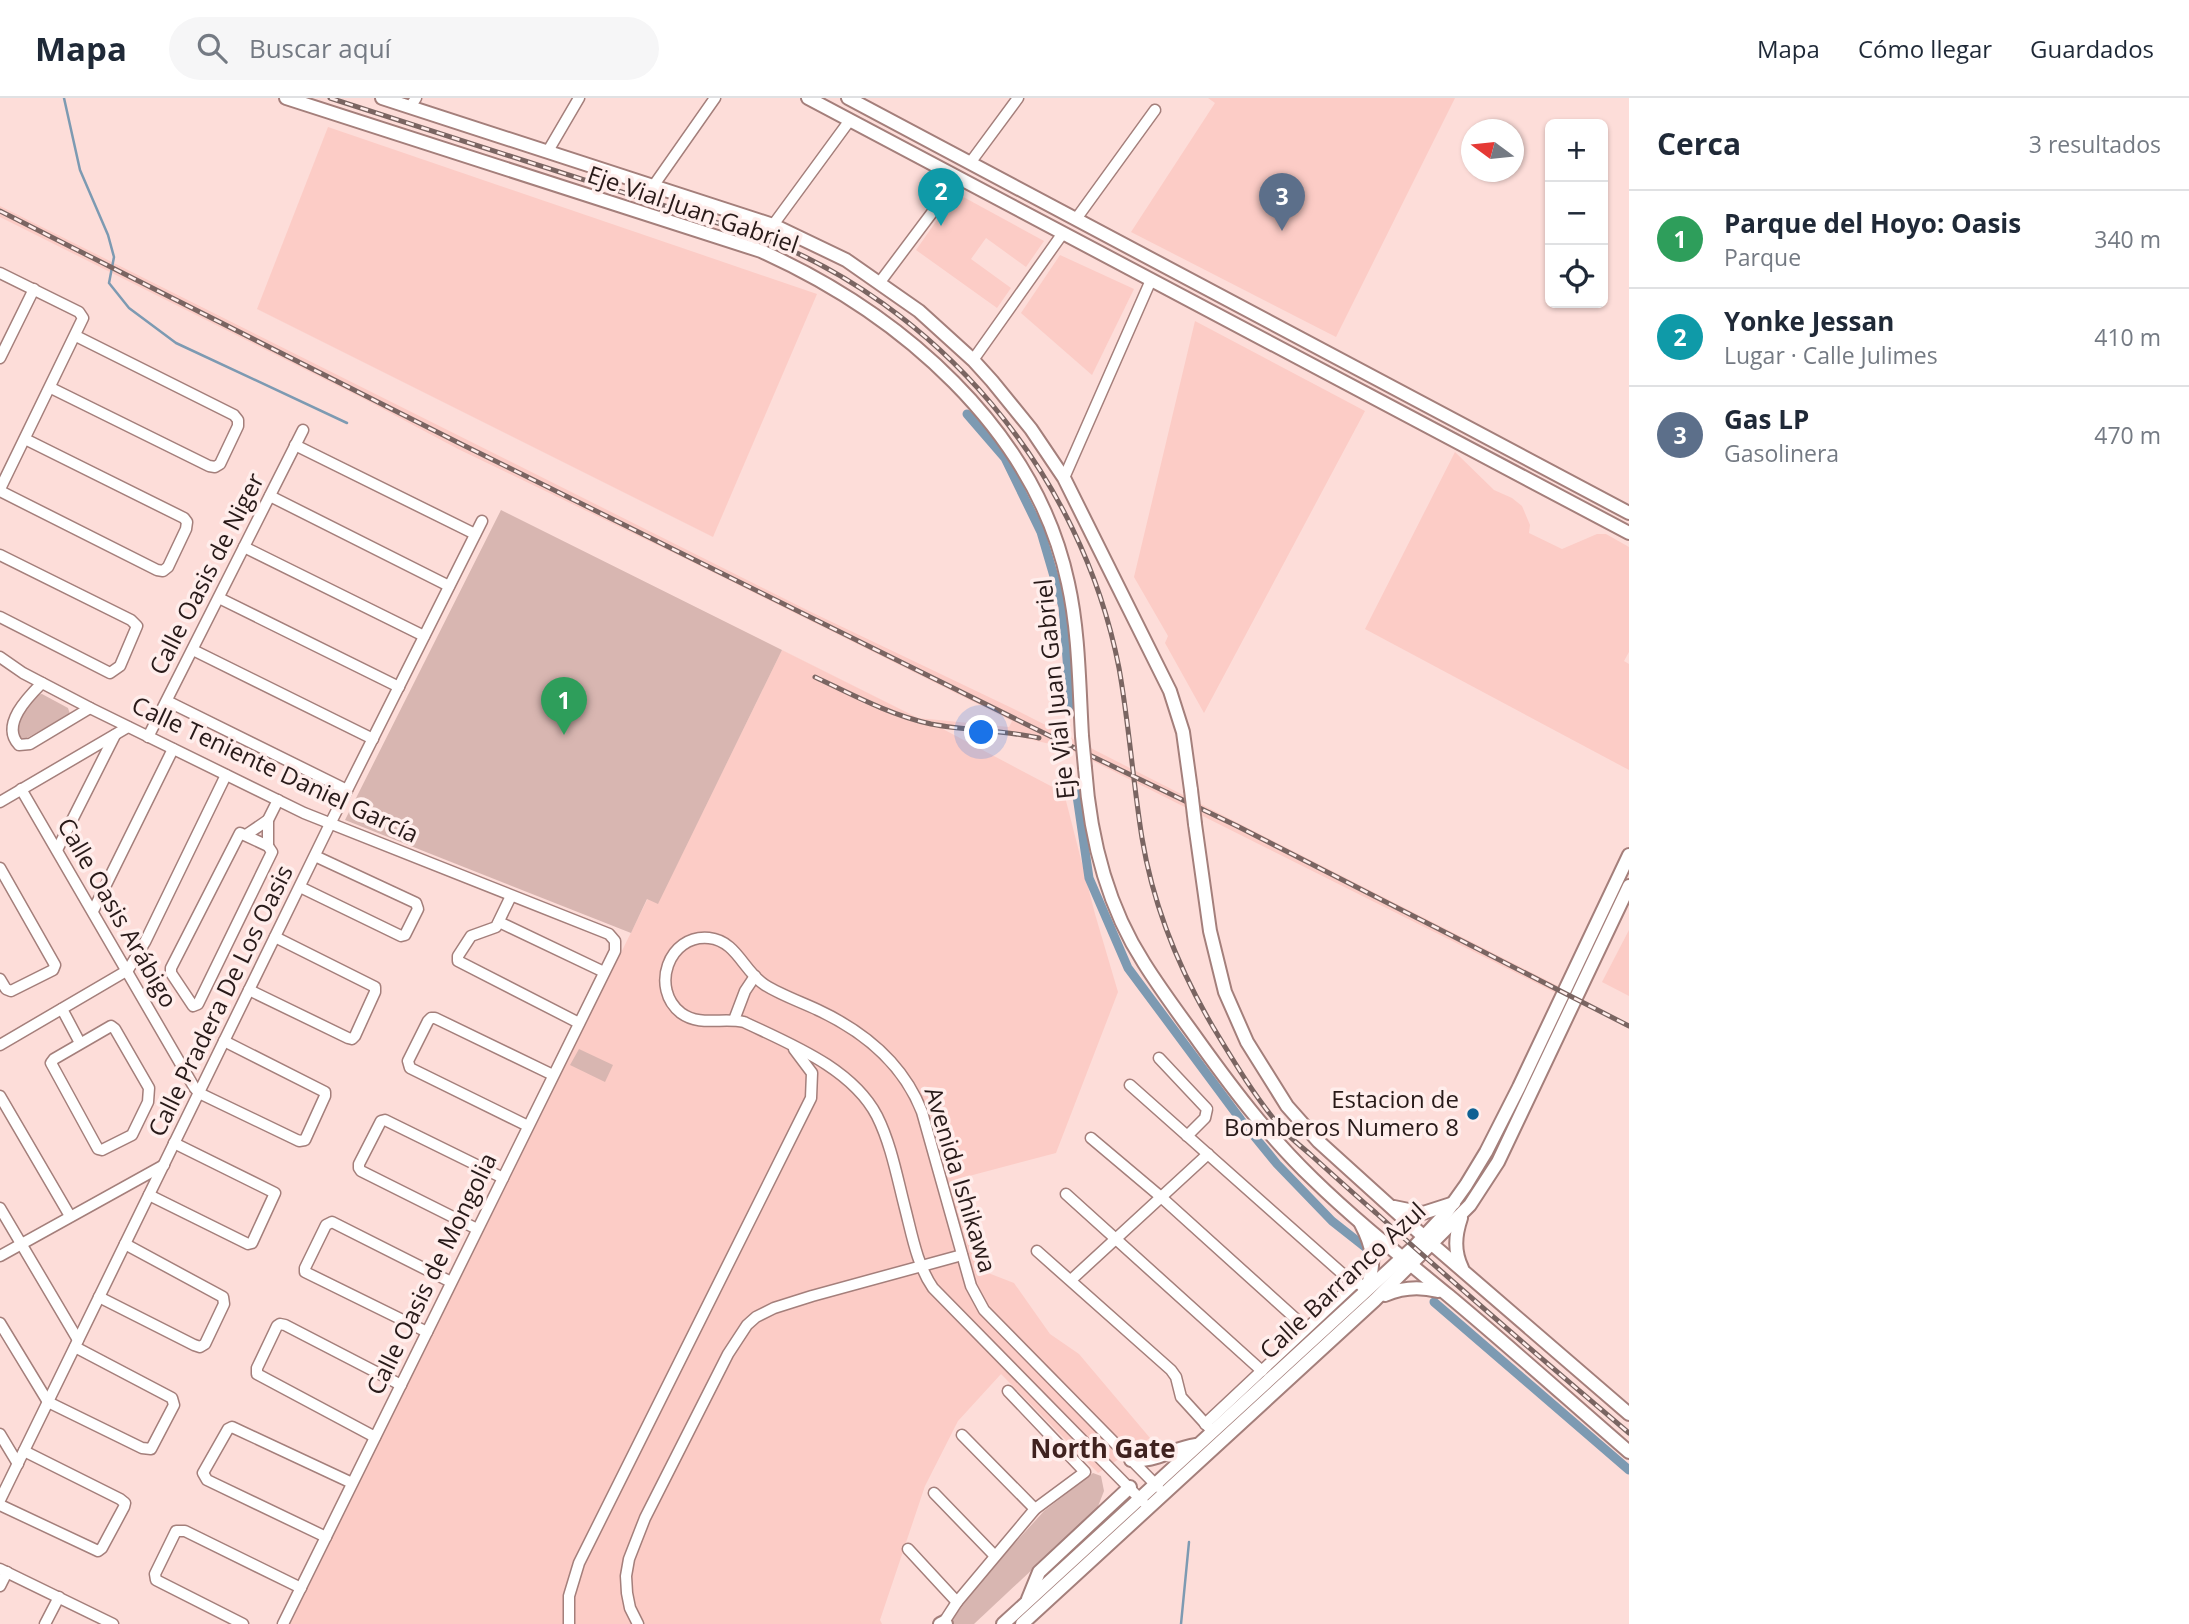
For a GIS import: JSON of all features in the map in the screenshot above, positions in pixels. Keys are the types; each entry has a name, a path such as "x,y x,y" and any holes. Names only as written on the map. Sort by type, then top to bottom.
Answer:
{"main road":[{"name":"Eje Vial Juan Gabriel","path":"286,98 761,251 835,288 863,306 952,381 989,422 1015,458 1042,507 1061,554 1072,602 1090,820 1102,871 1116,909 1144,963 1215,1064 1265,1128 1314,1180 1629,1451"},
{"name":"Eje Vial Juan Gabriel","path":"382,98 413,103 548,151 773,225 829,251 880,282 919,311 973,360 1020,414 1064,478 1167,684 1183,733 1214,952 1225,992 1268,1078 1297,1119 1318,1141 1463,1272 1629,1414"},
{"path":"808,98 1629,533"},
{"path":"848,98 864,101 970,163 1629,513"},
{"path":"1232,323 1240,307"},
{"name":"Calle Barranco Azul","path":"1428,1241 1477,1169 1501,1124 1629,855"},
{"name":"Calle Barranco Azul","path":"1022,1624 1144,1502 1375,1300 1407,1261 1470,1205 1498,1162 1629,886"},
{"path":"1388,1205 1423,1213 1454,1203"},
{"path":"1462,1214 1456,1249 1463,1272"},
{"path":"1358,1218 1371,1243 1373,1253 1372,1272 1359,1287"},
{"name":"Calle Barranco Azul","path":"1159,1488 1208,1427 1359,1287 1407,1261"},
{"path":"1375,1300 1412,1287 1449,1296"},
{"path":"1131,1460 1150,1460 1196,1445"},
{"path":"1027,1601 1039,1572 1130,1487"},
{"name":"Calle Barranco Azul","path":"1003,1624 1144,1502"}],"street":[{"path":"548,151 579,98"},
{"path":"654,185 715,98"},
{"path":"970,163 1018,98"},
{"path":"1076,219 1155,110"},
{"path":"773,225 850,120"},
{"path":"880,282 958,178"},
{"path":"973,360 1063,233"},
{"path":"0,273 83,316 76,336 51,388 25,439 0,490 157,570 163,571 168,567 186,529 187,522 184,518 25,439"},
{"path":"1064,478 1151,280"},
{"path":"0,358 34,289"},
{"path":"51,388 209,466 220,464 238,426 237,417 76,336"},
{"name":"Calle Oasis de Niger","path":"148,737 303,430"},
{"path":"295,445 475,534"},
{"path":"270,496 449,586"},
{"name":"Calle Pradera De Los Oasis","path":"0,1503 330,824 482,521"},
{"path":"244,547 424,636"},
{"path":"0,555 131,620 136,623 136,628 120,666 110,673 0,617"},
{"path":"219,598 399,687"},
{"path":"193,650 373,739"},
{"name":"Calle Teniente Daniel García","path":"0,657 12,667 90,708 278,800 330,824 608,934 615,941"},
{"path":"42,683 24,701 13,720 14,740 19,745 30,744 90,708"},
{"path":"167,701 347,790"},
{"path":"0,802 128,727"},
{"path":"57,850 115,735"},
{"path":"93,911 173,749"},
{"path":"0,1045 128,970 145,942 226,775"},
{"name":"Calle Oasis Arábigo","path":"21,789 128,970 188,1079 199,1093"},
{"path":"268,846 268,820 278,800"},
{"path":"246,835 268,820"},
{"path":"237,835 246,835 268,846 272,852 198,1004 193,1006 171,968 237,835"},
{"path":"300,887 401,936 405,934 418,909 417,904 315,856"},
{"path":"0,868 55,967 9,991 0,979"},
{"path":"511,896 499,922 492,930 469,937 457,956 459,962 579,1023"},
{"path":"499,922 604,972"},
{"path":"249,990 348,1038 355,1036 375,992 374,987 275,937"},
{"name":"Avenida Ishikawa","path":"1144,1502 940,1298 926,1278 886,1138 867,1100 843,1076 744,1022 699,1020 677,1009 666,991 666,967 671,957 686,942 710,938 733,948 765,985 853,1028 881,1051 902,1074 922,1112 971,1286 984,1310 1159,1488"},
{"name":"Calle Oasis de Mongolia","path":"283,1624 615,951 615,941"},
{"path":"734,1020 745,991 755,976"},
{"path":"62,1009 80,1043"},
{"path":"528,1126 410,1068 408,1064 428,1021 433,1017 553,1075"},
{"path":"107,1027 113,1027 149,1088 148,1102 132,1135 104,1150 98,1149 51,1063 80,1043 107,1027"},
{"path":"199,1093 299,1141 306,1139 325,1092 224,1041"},
{"path":"569,1624 569,1596 579,1563 811,1098 812,1073 792,1046"},
{"path":"1159,1058 1207,1109 1205,1118 1187,1136"},
{"path":"1037,1251 1171,1370 1176,1377 1181,1397 1208,1427 1306,1328 1359,1287 1130,1085"},
{"path":"0,1096 70,1216"},
{"path":"477,1229 361,1171 359,1164 385,1120 503,1178"},
{"path":"1091,1138 1161,1197 1306,1328"},
{"path":"149,1195 248,1244 252,1243 275,1193 174,1143"},
{"path":"1071,1280 1208,1154"},
{"path":"0,1256 164,1165"},
{"path":"1066,1194 1262,1371"},
{"path":"0,1208 76,1344 172,1398 174,1405 154,1446 149,1450 145,1449 48,1402 0,1323"},
{"path":"427,1332 305,1272 321,1236 327,1224 332,1222 451,1282"},
{"path":"99,1297 194,1345 202,1346 210,1334 224,1304 223,1297 125,1244"},
{"path":"638,1624 628,1600 626,1576 635,1542 721,1366 740,1334 756,1317 791,1302 962,1255"},
{"path":"375,1437 257,1374 257,1368 276,1326 285,1325 401,1385"},
{"path":"943,1623 957,1602 1035,1509 1085,1473 1008,1391"},
{"path":"326,1537 207,1480 204,1473 228,1429 232,1427 352,1483"},
{"path":"0,1434 18,1464"},
{"path":"962,1435 1035,1509"},
{"path":"0,1503 98,1551 124,1507 124,1502 120,1499 24,1451"},
{"path":"934,1493 995,1556"},
{"path":"243,1624 156,1580 155,1574 176,1531 185,1531 300,1588"},
{"path":"908,1549 957,1602"},
{"path":"0,1586 4,1570 110,1623"},
{"path":"46,1624 59,1597"}],"shaded area":[{"path":"1208,98 1455,98 1336,337 1131,232 1215,103"},
{"path":"328,127 817,294 713,537 257,309"},
{"path":"956,193 1044,241 1026,267 986,238 971,259 1011,288 997,308 916,250"},
{"path":"0,206 811,612 1016,710 1560,987 1556,993 1067,748 1008,734 941,728 1064,793 1118,992 1056,1153 954,1180 978,1269 1014,1283 1050,1334 1079,1354 1150,1438 1098,1473 1001,1374 958,1421 925,1486 880,1620 882,1624 290,1624 648,898 658,903 782,650 918,718 1009,727 1012,721 458,449 366,400 0,217"},
{"path":"1060,255 1134,289 1092,375 1021,313"},
{"path":"1195,321 1365,411 1204,713 1165,643 1168,636 1134,577"},
{"path":"1455,452 1494,490 1522,506 1530,525 1529,533 1562,549 1597,534 1606,534 1629,547 1629,652 1624,661 1629,664 1629,770 1365,629"},
{"path":"501,510 782,650 658,904 647,899 631,933 345,820"},
{"path":"42,694 68,708 70,714 25,739 19,738 18,725 22,715 36,695"},
{"path":"1629,930 1629,996 1602,982"},
{"path":"579,1049 613,1065 605,1082 570,1065"},
{"path":"1093,1473 1101,1476 1104,1491 1097,1509 974,1624 950,1624 945,1620 1044,1511"}],"waterway":[{"path":"64,98 80,170 108,235 114,257 109,283 129,308 176,343 347,423"},
{"path":"967,414 1005,458 1041,532 1063,607 1071,711"},
{"path":"1076,789 1089,878 1128,968 1277,1164 1332,1221 1365,1247"},
{"path":"1434,1302 1629,1470"},
{"path":"1181,1624 1189,1542"}],"railway":[{"path":"330,98 752,234 820,264 883,303 940,350 991,404 1035,463 1072,528 1100,596 1119,668 1142,838 1160,912 1189,982 1236,1064 1269,1113 1290,1137 1470,1297 1629,1433"},
{"path":"0,211 457,442 1237,826 1629,1026"},
{"path":"815,677 872,704 916,720 1039,738"}],"place":[{"name":"Yonke Jessan","path":"941,226"},
{"name":"Gas LP","path":"1282,231"},
{"name":"Parque del Hoyo: Oasis","path":"564,735"},
{"name":"Estacion de Bomberos Numero 8","path":"1473,1114"}],"district":[{"name":"North Gate","path":"1103,1449"}]}
